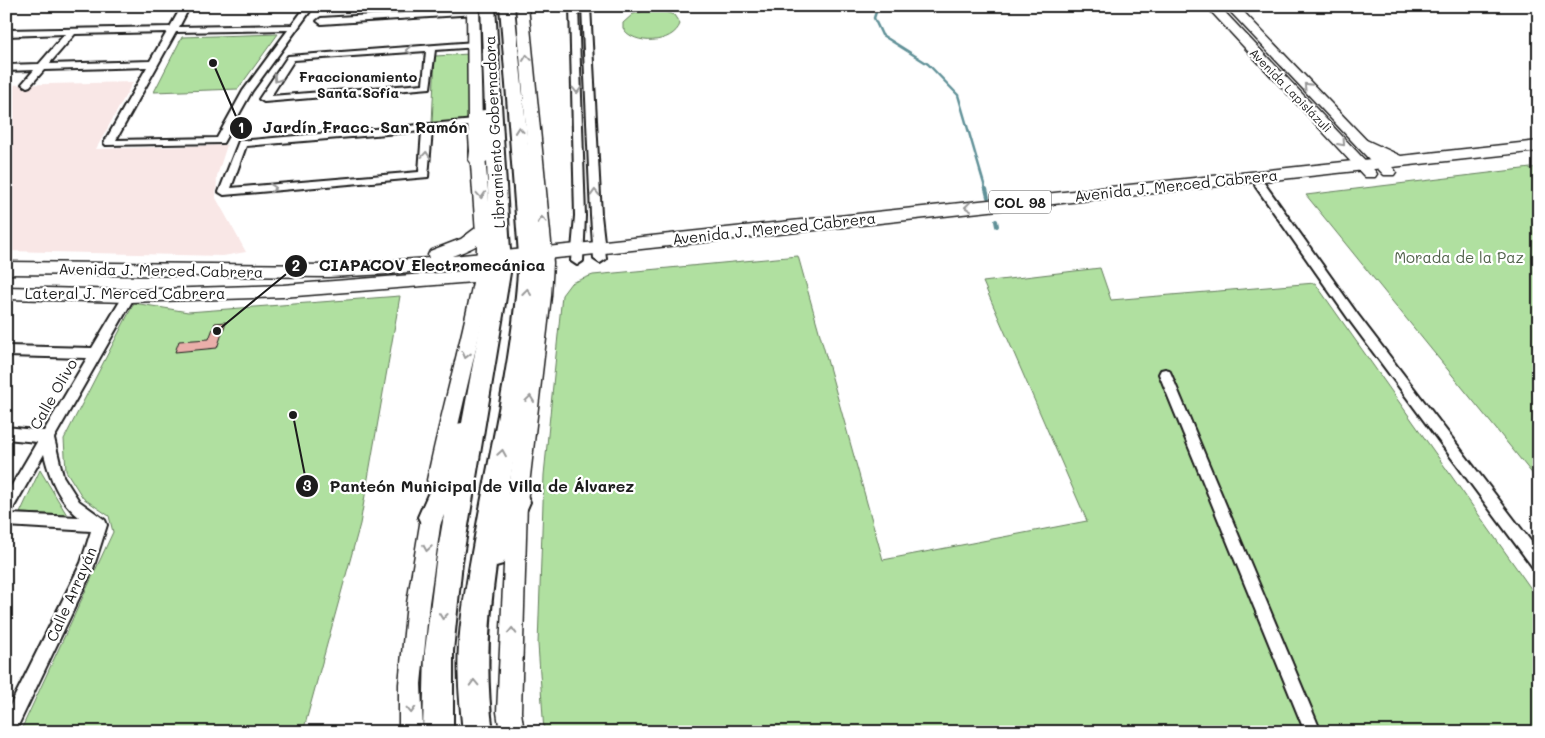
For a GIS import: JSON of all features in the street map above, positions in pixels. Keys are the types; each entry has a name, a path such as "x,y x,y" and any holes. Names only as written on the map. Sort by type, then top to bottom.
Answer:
{"highway":[{"name":"Libramiento Gobernadora","path":"478,732 472,646 480,586 518,359 528,283 537,259 508,6"},
{"name":"Libramiento Gobernadora","path":"438,732 439,651 449,562 482,370 491,265 491,88 478,8"},
{"path":"478,160 484,107 491,88"},
{"path":"431,517 448,476 466,404 482,370"},
{"path":"480,586 517,502"}],"main road":[{"path":"1364,144 1380,167"},
{"name":"Avenida J. Merced Cabrera","path":"537,259 933,224 1260,185 1539,146"},
{"name":"Avenida J. Merced Cabrera","path":"600,253 1380,167 1539,156"},
{"path":"392,271 459,248 473,241 483,231"},
{"name":"COL 98","path":"491,265 537,259"},
{"name":"Avenida J. Merced Cabrera","path":"6,276 281,281 392,271 491,265"},
{"name":"Avenida J. Merced Cabrera","path":"6,268 392,271 412,274 491,265"}],"street":[{"path":"186,6 109,143 220,141 248,91 310,6"},
{"path":"512,732 509,712 517,502 537,259 522,6"},
{"path":"574,6 580,216 577,255"},
{"path":"586,6 596,215 600,253"},
{"name":"Avenida Lapislázuli","path":"1212,6 1380,167"},
{"name":"Avenida Lapislázuli","path":"1231,6 1364,144"},
{"path":"321,21 478,8 475,48 475,127 483,231 491,265 450,416 431,517 418,603 410,684 411,732"},
{"path":"6,33 295,27"},
{"path":"27,84 73,31"},
{"path":"576,43 588,42"},
{"path":"431,52 428,86 264,99 291,58 431,52 475,48"},
{"path":"6,68 154,64"},
{"path":"427,132 424,175 224,192 242,143 427,132 475,127"},
{"path":"1260,185 1354,318 1539,564"},
{"name":"Lateral J. Merced Cabrera","path":"6,293 129,296 283,291 438,279 491,265"},
{"path":"358,286 392,271"},
{"path":"412,274 438,279"},
{"name":"Calle Olivo","path":"6,508 129,296"},
{"path":"6,351 96,353"},
{"path":"1165,374 1312,732"},
{"path":"6,433 47,437 57,478 74,505 100,524"},
{"path":"6,520 100,524"},
{"name":"Calle Arrayán","path":"6,732 10,716 88,564 100,524"}],"shaded area":[{"path":"133,82 96,149 227,145 217,176 216,198 246,252 223,256 6,251 6,85"}],"green space":[{"path":"644,6 659,6 660,10 674,15 680,24 676,31 670,36 653,40 635,38 628,34 623,28 623,23 633,14 644,11"},
{"path":"278,34 238,89 154,92 182,37"},
{"path":"469,54 471,121 432,124 435,56"},
{"name":"Morada de la Paz","path":"1539,167 1539,482 1306,195"},
{"path":"798,256 883,560 1087,521 983,282 1100,268 1111,300 1315,283 1539,600 1539,732 544,732 538,644 544,475 562,295 571,283 593,275"},
{"path":"400,296 360,524 303,732 20,732 113,532 109,516 83,498 66,471 64,439 134,303 188,312"},
{"path":"40,470 67,515 20,513"}],"building":[{"path":"226,322 217,348 175,352 179,341 209,339 215,323"}],"waterway":[{"path":"878,6 874,18 882,35 928,64 958,95 986,191"},
{"path":"986,189 988,197"},
{"path":"996,221 997,226"}],"place":[{"name":"Jardín Fracc. San Ramón","path":"213,63"},
{"name":"CIAPACOV Electromecánica","path":"217,331"},
{"name":"Panteón Municipal de Villa de Álvarez","path":"293,415"}],"district":[{"name":"Fraccionamiento Santa Sofía","path":"358,84"}]}
